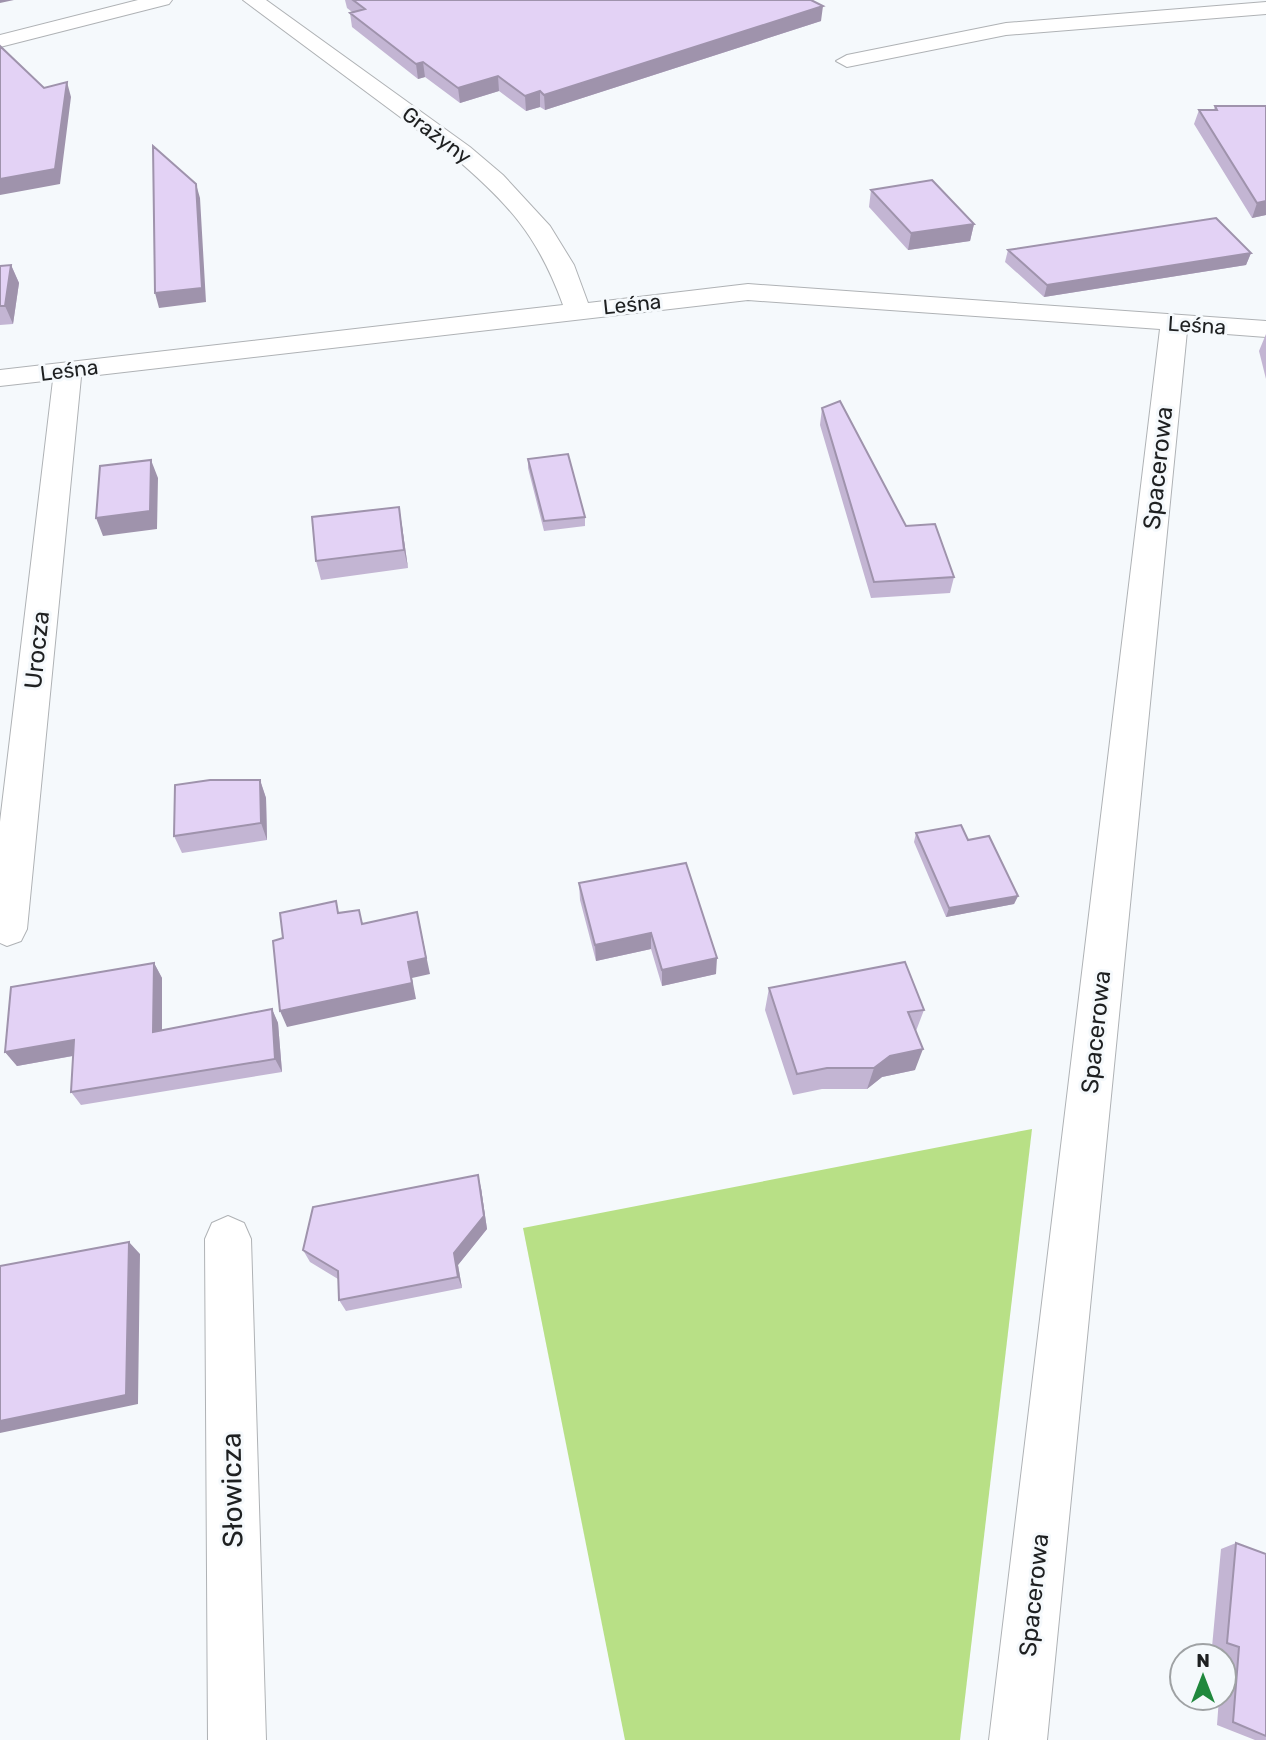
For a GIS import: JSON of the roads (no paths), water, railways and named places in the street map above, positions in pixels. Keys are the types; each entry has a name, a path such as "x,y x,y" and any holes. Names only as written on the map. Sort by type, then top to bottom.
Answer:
{"street":[{"path":"0,41 162,0"},
{"name":"Grażyny","path":"253,0 462,152 495,180 538,226 561,265 577,309"},
{"path":"847,61 1006,29 1266,8"},
{"name":"Leśna","path":"0,378 577,309 762,292 1266,329"},
{"name":"Spacerowa","path":"1018,1740 1174,323"},
{"name":"Urocza","path":"6,929 68,370"},
{"name":"Słowicza","path":"228,1239 237,1740"}]}
